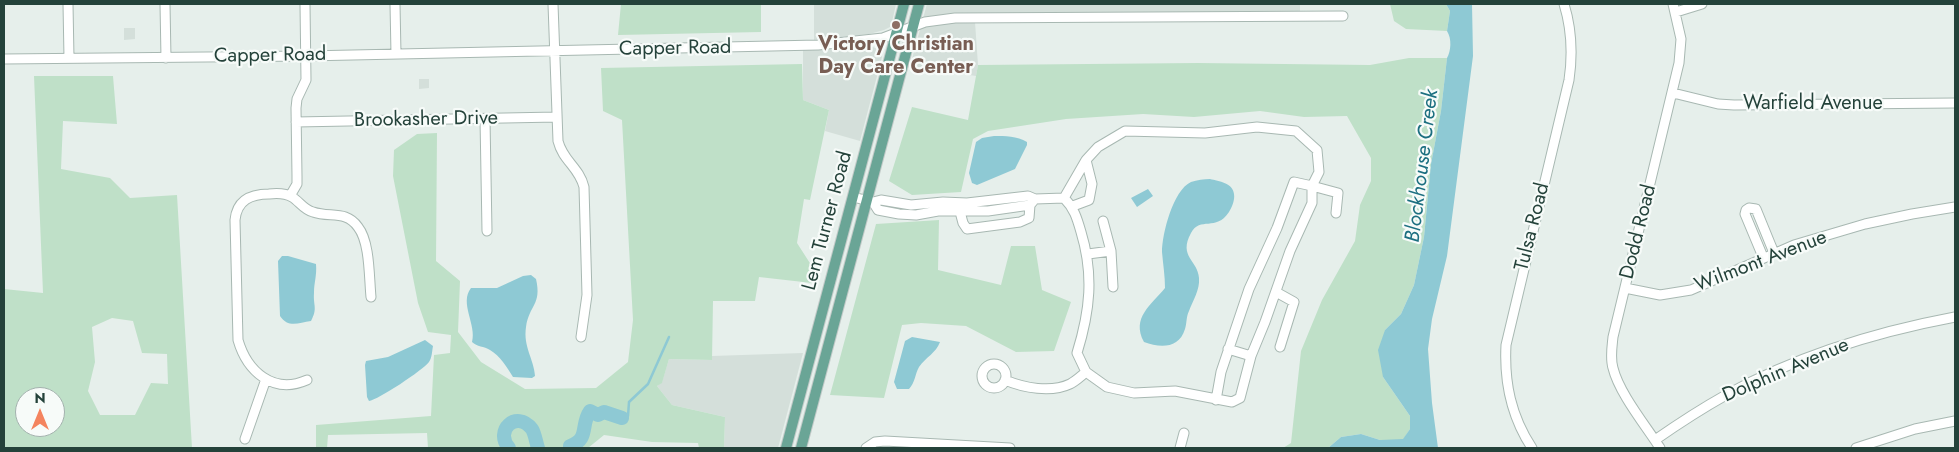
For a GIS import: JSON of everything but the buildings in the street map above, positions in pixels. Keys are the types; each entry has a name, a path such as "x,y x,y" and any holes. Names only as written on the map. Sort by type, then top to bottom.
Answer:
{"main road":[{"name":"Lem Turner Road","path":"786,448 904,4"},
{"name":"Lem Turner Road","path":"801,448 870,201 919,4"},
{"path":"811,352 826,355"}],"street":[{"path":"68,4 69,58"},
{"path":"165,4 166,58"},
{"path":"290,196 296,184 297,176 297,99 306,80 305,4"},
{"path":"395,4 396,54"},
{"path":"553,4 558,141 564,157 576,168 582,177 584,187 587,295 581,338"},
{"name":"Tulsa Road","path":"1532,448 1522,433 1512,410 1506,374 1506,345 1569,80 1572,34 1564,4"},
{"path":"1675,8 1702,4"},
{"name":"Dodd Road","path":"1660,448 1621,387 1612,366 1613,337 1673,93 1681,51 1680,28 1675,8"},
{"name":"Capper Road","path":"4,59 306,56 818,45 883,38 925,22 955,18 1343,16"},
{"name":"Warfield Avenue","path":"1673,93 1718,104 1734,105 1955,103"},
{"name":"Brookasher Drive","path":"296,122 557,117"},
{"path":"485,119 487,231"},
{"path":"1032,202 1064,198 1073,206 1088,254 1090,291 1085,328 1077,354 1086,372 1107,388 1134,393 1175,391 1232,402 1240,398 1251,356 1290,251 1312,203 1312,186 1319,172 1317,150 1296,130 1257,127 1205,133 1125,131 1098,147 1086,160 1064,198"},
{"path":"1073,206 1089,200 1092,184 1086,160"},
{"path":"1216,400 1221,372 1249,289 1277,228 1294,182 1338,193 1336,213"},
{"path":"307,380 298,384 285,384 266,379 248,365 242,352 238,340 235,220 236,212 246,198 257,194 280,193 290,196 312,212 343,216 352,220 360,228 365,239 371,297"},
{"path":"852,196 870,201 881,200 911,205 943,202 959,207 1028,196 1032,202 1029,218 1020,222 967,229 962,223 959,207"},
{"name":"Wilmont Avenue","path":"1625,288 1660,295 1691,290 1774,252 1865,224 1955,207"},
{"path":"1762,257 1745,214 1749,208 1756,209 1774,252"},
{"path":"1103,221 1111,251 1113,287"},
{"path":"1088,254 1111,251"},
{"path":"1276,292 1294,302 1280,347"},
{"name":"Dolphin Avenue","path":"1655,440 1727,394 1807,357 1885,332 1955,317"},
{"path":"1228,349 1251,356"},
{"path":"1005,380 1032,388 1052,388 1070,384 1086,372"},
{"path":"245,439 266,379"},
{"path":"1856,448 1915,429 1955,421"},
{"path":"1180,448 1184,433"},
{"path":"866,448 875,442 885,441 1010,448"}],"shaded area":[{"path":"814,4 896,4 890,27 884,30 869,34 814,40"},
{"path":"927,4 1300,4 1300,20 975,22 978,65 976,76 910,66"},
{"path":"124,28 135,28 135,39 124,40"},
{"path":"868,45 880,50 882,57 860,141 825,131 829,110 803,100 803,50"},
{"path":"419,79 429,79 429,88 419,89"},
{"path":"803,353 778,448 724,448 725,417 672,405 657,386 662,382 669,359 712,360 712,356"}],"green space":[{"path":"621,4 761,4 761,32 618,35"},
{"path":"1390,4 1446,4 1450,11 1447,31 1406,29 1394,21"},
{"path":"1409,58 1447,58 1441,111 1431,164 1424,237 1414,285 1401,314 1385,330 1383,377 1410,416 1410,429 1403,440 1380,440 1361,434 1341,437 1328,448 1283,448 1291,443 1301,351 1322,300 1355,241 1360,205 1371,181 1371,158 1347,116 1304,117 1260,111 1194,117 1143,114 1066,119 988,131 973,139 961,192 912,195 889,181 912,107 968,120 978,65 1198,63 1370,65"},
{"path":"802,64 803,100 829,110 810,200 804,199 797,243 815,271 812,283 759,277 755,301 713,301 712,360 669,359 662,383 657,386 672,405 725,417 724,448 699,448 698,443 652,442 604,435 588,448 428,448 427,433 328,435 327,448 316,448 316,425 431,416 434,355 450,353 451,335 428,332 418,303 393,176 394,150 417,134 437,133 436,261 460,281 458,332 481,362 525,389 596,388 628,362 633,320 622,120 603,111 601,68"},
{"path":"34,76 113,76 117,124 63,121 61,169 110,178 130,198 177,195 192,448 5,448 4,289 43,293","holes":["112,318 133,321 142,353 167,354 168,384 151,383 135,415 100,415 88,391 95,362 92,327"]},
{"path":"939,220 938,270 1001,285 1011,246 1035,246 1042,290 1071,302 1054,351 1016,352 966,326 921,323 902,325 884,398 830,395 876,224"}],"water":[{"path":"1446,4 1472,4 1473,56 1447,256 1432,319 1428,349 1438,448 1328,448 1341,437 1361,434 1380,440 1403,439 1410,429 1410,416 1383,377 1378,350 1385,330 1401,314 1414,285 1424,237 1431,164 1450,48 1450,38 1447,31 1450,11"},
{"path":"1007,136 1019,139 1027,142 1027,145 1015,169 977,185 972,183 969,173 976,142 982,138"},
{"path":"1210,179 1231,187 1234,199 1230,210 1224,218 1214,223 1199,225 1191,233 1187,248 1198,272 1199,282 1188,313 1185,329 1178,340 1168,345 1162,346 1144,342 1140,326 1141,319 1144,312 1165,288 1162,252 1166,224 1174,203 1179,194 1191,182"},
{"path":"1148,189 1153,196 1137,207 1131,198"},
{"path":"282,256 316,264 315,310 311,321 290,323 283,320 280,316 278,261"},
{"path":"531,275 536,279 537,294 525,334 535,376 532,378 513,377 494,352 472,342 472,328 467,307 468,294 471,288 497,288 523,276"},
{"path":"912,337 940,342 919,367 913,384 909,389 897,389 894,382 905,341"},
{"path":"425,340 433,346 429,362 400,384 369,401 367,397 366,361 388,357"}],"waterway":[{"path":"622,418 628,416 629,402 648,384 669,337"},
{"path":"570,448 570,446 580,440 590,411 598,415 604,412 622,418"},
{"path":"509,448 505,441 505,429 514,422 520,421 526,423 532,429 538,448"}],"place":[{"name":"Victory Christian Day Care Center","path":"896,25"}],"water label":[{"name":"Blockhouse Creek","path":"1423,166"}]}
